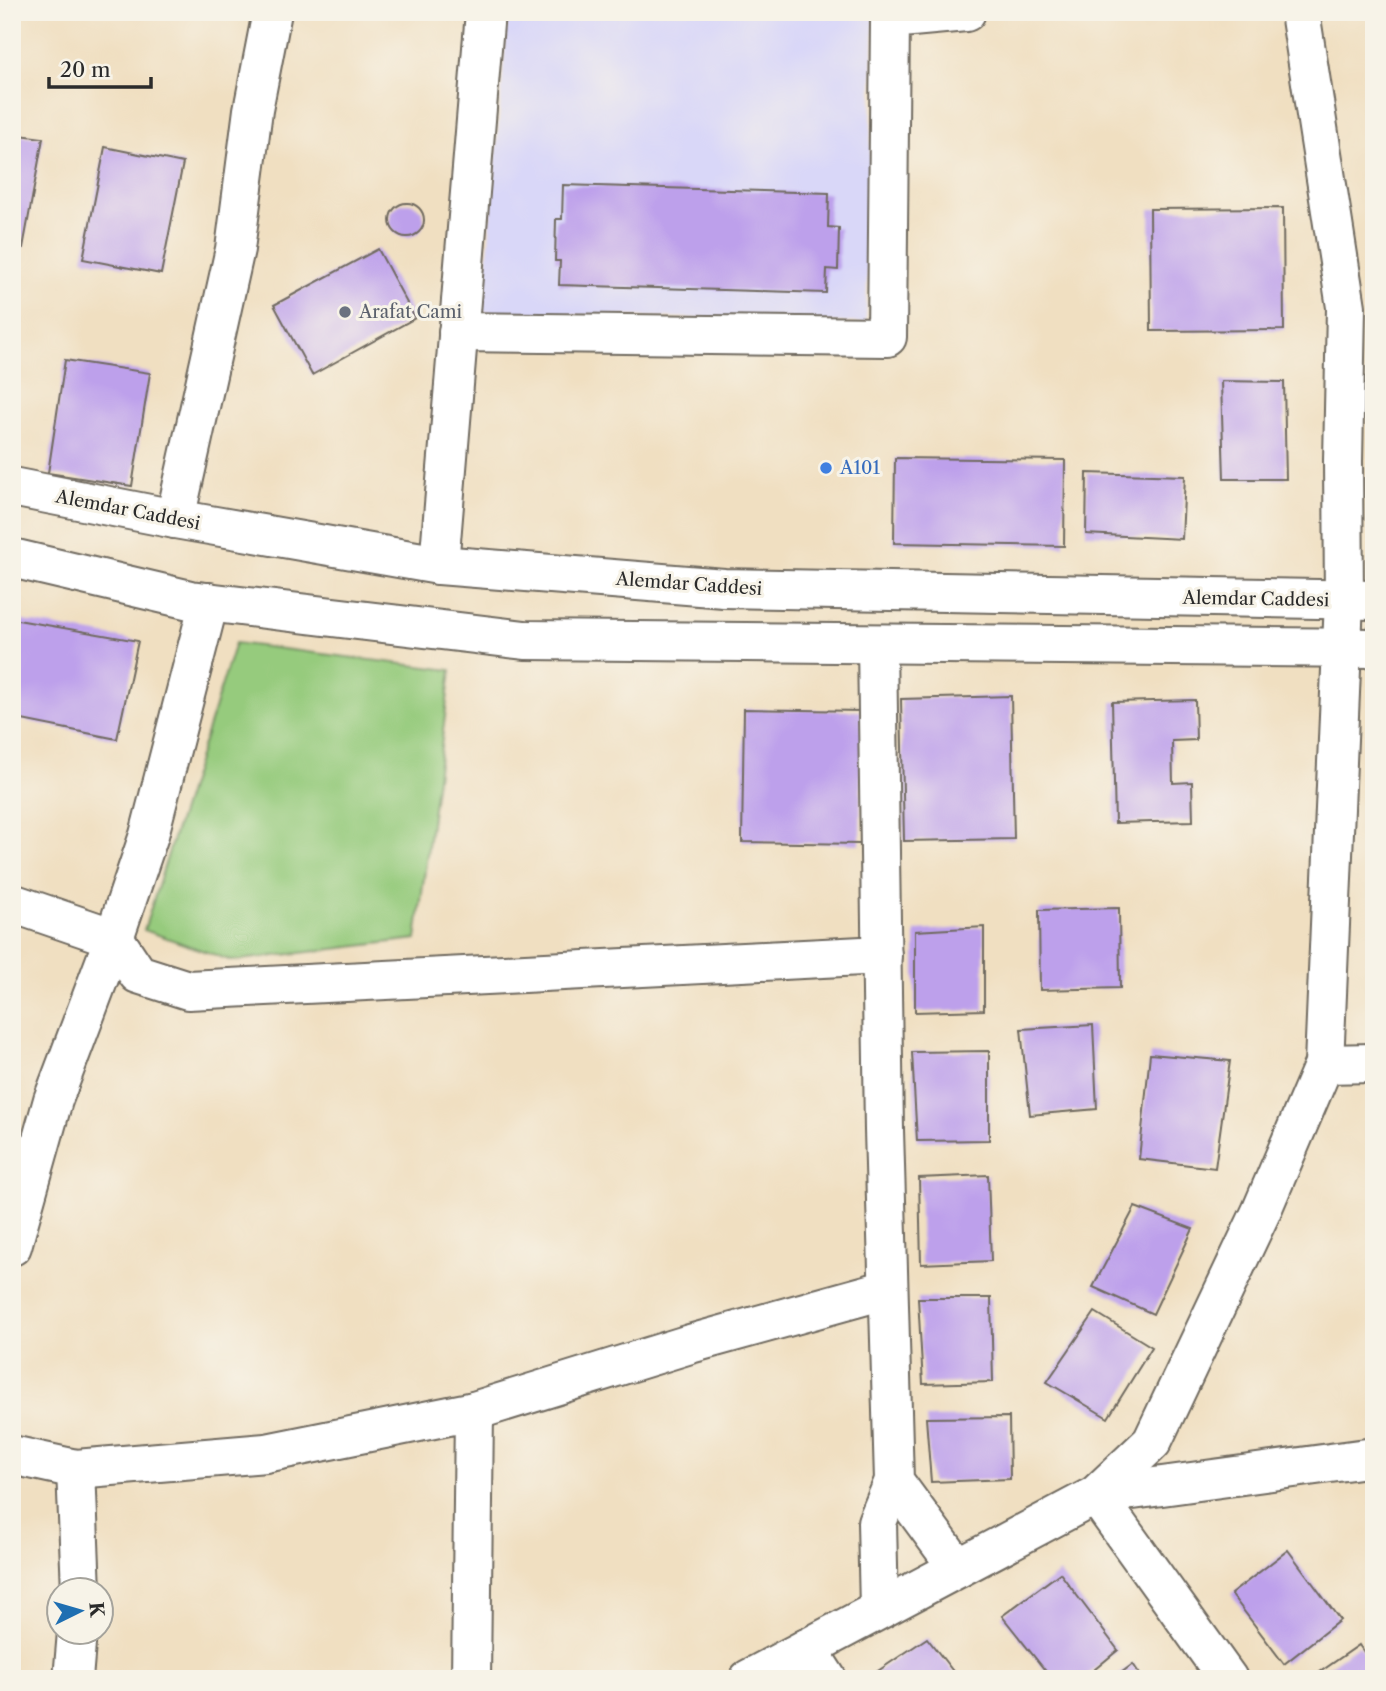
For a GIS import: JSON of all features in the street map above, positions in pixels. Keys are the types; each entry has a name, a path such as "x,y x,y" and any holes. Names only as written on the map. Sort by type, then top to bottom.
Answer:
{"street":[{"path":"175,519 235,249 253,110 272,12"},
{"path":"439,565 485,12"},
{"path":"458,332 887,337 890,16 966,12"},
{"path":"749,1679 1096,1495 1152,1442 1261,1212 1324,1064 1359,600 1343,461 1346,307 1300,12"},
{"name":"Alemdar Caddesi","path":"12,487 175,519 439,565 724,588 1359,600"},
{"path":"12,558 190,600 525,640 1357,648"},
{"path":"12,1246 53,1100 114,939 149,835 209,602"},
{"path":"877,644 894,1481 877,1522 879,1609"},
{"path":"12,902 114,939 138,974 188,990 882,955"},
{"path":"1324,1064 1374,1063"},
{"path":"12,1455 76,1469 266,1453 474,1411 690,1344 888,1289"},
{"path":"471,1679 474,1411"},
{"path":"1096,1495 1374,1457"},
{"path":"76,1469 80,1576"},
{"path":"894,1481 958,1568"},
{"path":"1096,1495 1228,1679"},
{"path":"73,1679 76,1646"},
{"path":"807,1648 827,1679"}],"shaded area":[{"path":"508,12 874,12 866,323 483,312"}],"green space":[{"path":"235,643 451,670 416,939 232,961 144,930"}],"building":[{"path":"12,134 43,138 23,248 12,247"},
{"path":"105,147 183,163 161,274 83,259"},
{"path":"563,185 829,193 828,227 839,228 838,270 827,269 826,293 559,285 560,261 555,261 556,219 562,219"},
{"path":"407,203 419,208 424,220 419,232 407,237 395,232 390,220 395,208"},
{"path":"1283,208 1284,330 1151,331 1150,209"},
{"name":"Arafat Cami","path":"378,249 415,318 312,375 274,305"},
{"path":"65,360 150,373 132,486 48,473"},
{"path":"1221,381 1284,382 1286,479 1224,479"},
{"path":"895,458 1065,460 1064,546 894,543"},
{"path":"1087,473 1185,476 1182,539 1086,534"},
{"path":"12,619 138,641 117,739 12,718"},
{"path":"1011,696 1014,839 904,841 901,699"},
{"path":"1195,700 1196,740 1172,741 1173,783 1192,782 1193,821 1115,823 1112,702"},
{"path":"744,709 862,711 860,844 742,842"},
{"path":"1119,908 1120,988 1040,990 1039,910"},
{"path":"984,927 984,1010 915,1012 915,931"},
{"path":"1093,1025 1097,1109 1030,1115 1021,1029"},
{"path":"989,1051 989,1140 917,1141 912,1052"},
{"path":"1150,1054 1230,1061 1215,1168 1139,1159"},
{"path":"988,1175 991,1261 921,1264 919,1178"},
{"path":"1135,1207 1193,1229 1153,1314 1093,1287"},
{"path":"918,1298 991,1298 993,1382 923,1384"},
{"path":"1095,1312 1152,1347 1108,1418 1047,1382"},
{"path":"1009,1417 1010,1479 931,1482 926,1418"},
{"path":"1288,1550 1340,1620 1284,1664 1231,1594"},
{"path":"1060,1573 1118,1650 1083,1679 1052,1679 1002,1616"},
{"path":"927,1638 959,1679 866,1679"},
{"path":"1359,1645 1374,1666 1374,1679 1310,1679"},
{"path":"1133,1664 1143,1679 1113,1679"}],"place":[{"name":"Arafat Cami","path":"345,312"},
{"name":"A101","path":"826,468"}]}
